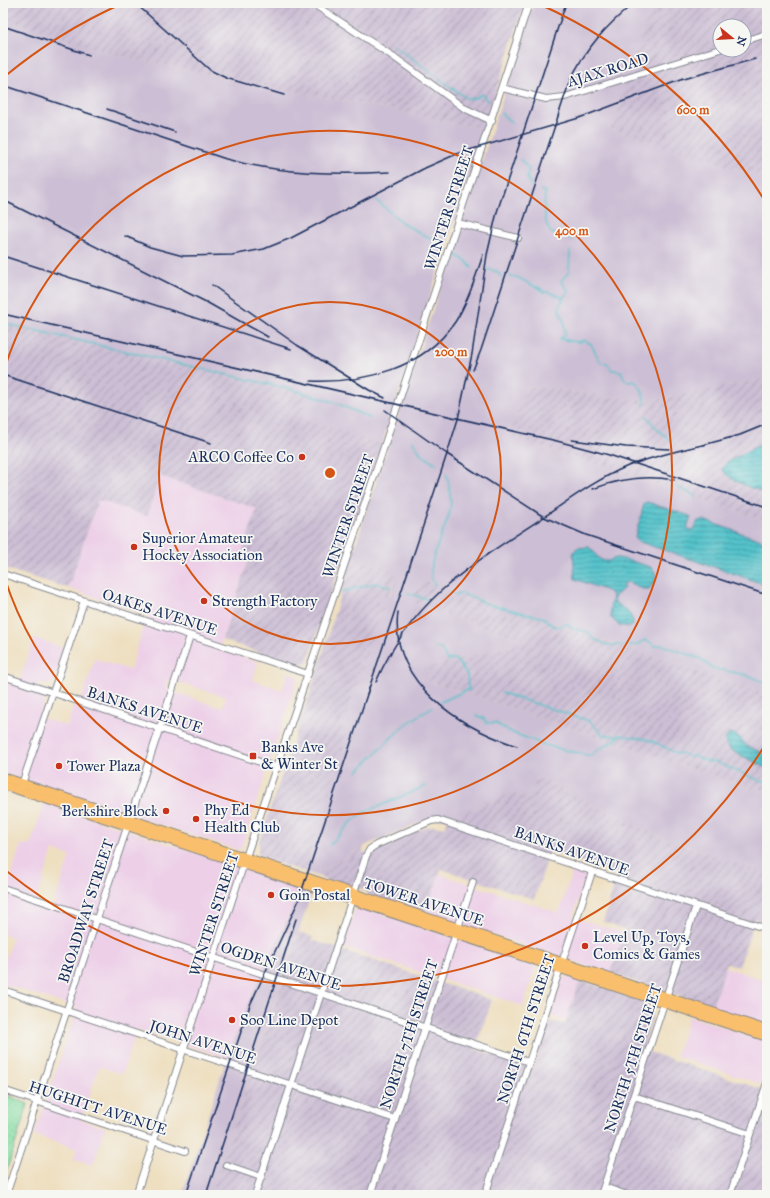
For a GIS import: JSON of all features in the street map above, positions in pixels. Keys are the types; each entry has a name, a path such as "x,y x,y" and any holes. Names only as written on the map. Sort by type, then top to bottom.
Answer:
{"main road":[{"name":"TOWER AVENUE","path":"3,777 21,787 457,932 666,1000 767,1030"},
{"name":"TOWER AVENUE","path":"3,785 21,787"},
{"name":"TOWER AVENUE","path":"666,1000 767,1038"}],"street":[{"path":"312,3 394,57 464,108 492,121"},
{"name":"WINTER STREET","path":"136,1195 245,861 278,768 492,121 529,3"},
{"path":"752,39 767,34"},
{"name":"AJAX ROAD","path":"502,88 546,99 565,97 712,51"},
{"path":"458,223 518,238"},
{"name":"OAKES AVENUE","path":"3,574 308,674"},
{"path":"21,787 84,601"},
{"name":"BROADWAY STREET","path":"6,1195 190,636"},
{"name":"BANKS AVENUE","path":"3,676 278,768"},
{"name":"BANKS AVENUE","path":"353,897 370,849 431,821 438,820 767,929"},
{"name":"NORTH 6TH STREET","path":"485,1195 592,872"},
{"name":"NORTH 7TH STREET","path":"370,1195 473,882"},
{"name":"OGDEN AVENUE","path":"3,888 529,1062"},
{"path":"255,1195 353,897"},
{"name":"NORTH 5TH STREET","path":"601,1195 696,906"},
{"name":"JOHN AVENUE","path":"3,990 395,1119"},
{"path":"730,1195 767,1083"},
{"name":"HUGHITT AVENUE","path":"3,1090 185,1151"},
{"path":"634,1096 750,1134"},
{"path":"226,1165 261,1177"},
{"path":"604,1187 628,1195"}],"shaded area":[{"path":"3,3 525,3 484,129 369,105 253,84 117,55 9,21 3,18"},
{"path":"534,3 652,3 610,129 767,179 767,378 650,401 526,386 509,436 767,521 767,694 420,579 412,603 526,641 431,666 427,680 767,794 767,873 665,839 537,777 529,798 511,792 448,819 430,818 369,844 319,871 318,876 305,872 346,736 341,734 387,595 390,596 397,572 352,556"},
{"path":"652,3 767,3 767,179 610,129"},
{"path":"3,18 117,55 253,84 369,105 484,129 382,444 301,419 309,391 3,324"},
{"path":"3,324 310,391 302,419 382,444 307,662 300,665 222,640 251,553 243,550 257,509 160,476 147,516 98,500 68,588 3,568"},
{"path":"767,378 767,521 509,436 526,386 650,401"},
{"path":"160,476 257,509 244,549 251,552 219,649 258,662 253,680 282,690 288,672 298,677 242,846 239,850 3,773 3,681 18,686 34,638 64,648 54,681 49,685 39,683 36,691 42,694 45,698 40,717 54,722 67,726 74,704 79,706 95,659 130,670 147,615 68,588 98,500","holes":["168,679 226,697 222,708 165,689"]},
{"path":"352,556 397,571 389,596 387,596 341,734 347,735 305,872 263,858 258,852 259,842 318,669"},
{"path":"420,579 767,694 767,794 427,680 431,666 526,641 412,603"},
{"path":"537,777 665,839 767,873 767,923 755,919 739,967 727,963 712,1007 610,973 625,930 603,922 618,874 550,851 534,899 441,869 426,913 370,896 363,889 351,886 343,887 318,876 319,871 364,847 363,852 373,855 381,848 426,827 434,826 445,828 448,819 511,792 529,798"},
{"path":"44,803 299,887 291,912 249,1001 227,1058 137,1029 122,1074 99,1066 81,1120 105,1128 93,1165 73,1159 77,1149 34,1135 77,1008 3,984 3,967 13,937 3,934 3,892 5,893 21,844 30,846","holes":["53,850 70,856 52,909 35,904"]},
{"path":"573,869 586,875 573,917 624,933 610,973 426,913 439,874 559,913"},
{"path":"299,887 312,892 210,1195 182,1195 225,1063 249,1001 291,912"},
{"path":"362,907 536,966 523,1006 343,947 354,912"},
{"path":"299,932 313,937 312,940 492,1000 475,1049 533,1068 549,1021 565,1024 580,980 646,1002 652,1013 652,1019 643,1050 767,1091 767,1195 210,1195"},
{"path":"725,967 767,981 767,1026 712,1007"},
{"path":"568,976 580,980 566,1021 551,1016 562,979"},
{"path":"689,1016 767,1042 767,1066 761,1084 676,1056"}],"green space":[{"path":"5,1094 28,1104 3,1182 3,1101"}],"water":[{"path":"767,441 767,493 737,482 722,470 727,462"},
{"path":"647,502 690,516 691,517 687,528 691,530 693,530 698,521 703,520 767,542 767,585 637,541 635,537 644,504"},
{"path":"588,547 604,561 617,558 624,559 651,567 655,572 656,580 649,589 643,589 628,582 623,584 624,588 614,597 615,603 632,618 633,625 630,627 619,625 611,618 610,608 613,598 610,592 575,579 573,552 577,548"},
{"path":"731,733 738,736 747,746 767,755 767,768 734,752 728,747 725,740"}],"waterway":[{"path":"394,45 467,99 475,98 482,94 488,102"},
{"path":"501,113 513,124"},
{"path":"520,159 529,169 527,177 531,186"},
{"path":"541,190 545,192 545,215 550,231 554,234 568,237 572,240"},
{"path":"376,200 404,224 435,241 439,248"},
{"path":"570,251 569,272 561,281 569,291 563,298 559,309 564,322 565,335 559,339 579,342 584,340 591,344 601,363 607,363 612,370 621,371 625,380 629,382 634,381 639,386 643,394 644,405"},
{"path":"456,255 466,261 472,268"},
{"path":"488,269 498,272 501,277"},
{"path":"510,276 514,276 540,288 543,292 549,292 563,298"},
{"path":"3,323 290,389 334,402 370,418"},
{"path":"646,416 658,430 672,441"},
{"path":"412,441 422,455 437,464"},
{"path":"435,585 432,578 431,569 433,559 451,508 450,492 446,474"},
{"path":"677,487 696,496 696,499"},
{"path":"341,592 376,583 391,587"},
{"path":"451,592 456,596 461,593 488,604 544,618 555,627 567,624 573,629 588,632 594,639 607,645 636,645 645,640 654,646 662,645 701,659 712,668 746,675 767,683"},
{"path":"408,593 426,599"},
{"path":"433,647 441,649 447,660 455,659 459,663 467,675 468,687 470,690"},
{"path":"441,702 469,689"},
{"path":"502,693 590,721 603,735 620,736"},
{"path":"357,772 402,727 432,707"},
{"path":"476,715 483,718 487,723 495,723 513,733 548,746 591,756 598,749 614,741 620,735 649,740 678,754 682,753 688,757 694,756 709,762 715,762 756,779 762,781 767,780"},
{"path":"330,845 349,824 361,814 426,786"}],"railway":[{"path":"135,3 210,70 226,78 284,95"},
{"path":"186,1195 250,1005 298,902 447,454 458,419 472,354 487,255 497,212 566,3"},
{"path":"473,370 481,350 569,83 575,71 597,39 634,3"},
{"path":"3,26 89,55"},
{"path":"125,236 150,247 183,256 232,255 264,249 291,238 425,168 459,153 579,118 683,79 755,59"},
{"path":"3,85 226,159 246,164 267,168 308,172 390,172"},
{"path":"107,109 175,132"},
{"path":"3,200 208,303 268,337"},
{"path":"311,381 331,381 371,376 391,370 409,362 426,351 442,338 460,314 471,290 483,255"},
{"path":"3,256 291,349"},
{"path":"212,285 297,345 369,390 385,398"},
{"path":"3,314 557,441 609,455 767,507"},
{"path":"3,375 211,443"},
{"path":"385,410 447,454 544,517 586,535 767,595"},
{"path":"703,445 740,435 767,424"},
{"path":"572,440 626,447 669,449"},
{"path":"376,682 390,654 407,629 425,607 445,587 490,552 583,490 617,471 657,456 707,444"},
{"path":"593,489 622,480 643,478 674,480"},
{"path":"398,612 398,637 405,660 416,680 432,698 451,714 495,738 517,746"},
{"path":"206,1195 296,919"}],"place":[{"name":"ARCO Coffee Co","path":"302,457"},
{"name":"Superior Amateur Hockey Association","path":"134,547"},
{"name":"Strength Factory","path":"204,601"},
{"name":"Banks Ave & Winter St","path":"253,756"},
{"name":"Tower Plaza","path":"59,766"},
{"name":"Berkshire Block","path":"166,811"},
{"name":"Phy Ed Health Club","path":"196,819"},
{"name":"Goin Postal","path":"271,895"},
{"name":"Level Up, Toys, Comics & Games","path":"585,946"},
{"name":"Soo Line Depot","path":"232,1020"}]}
